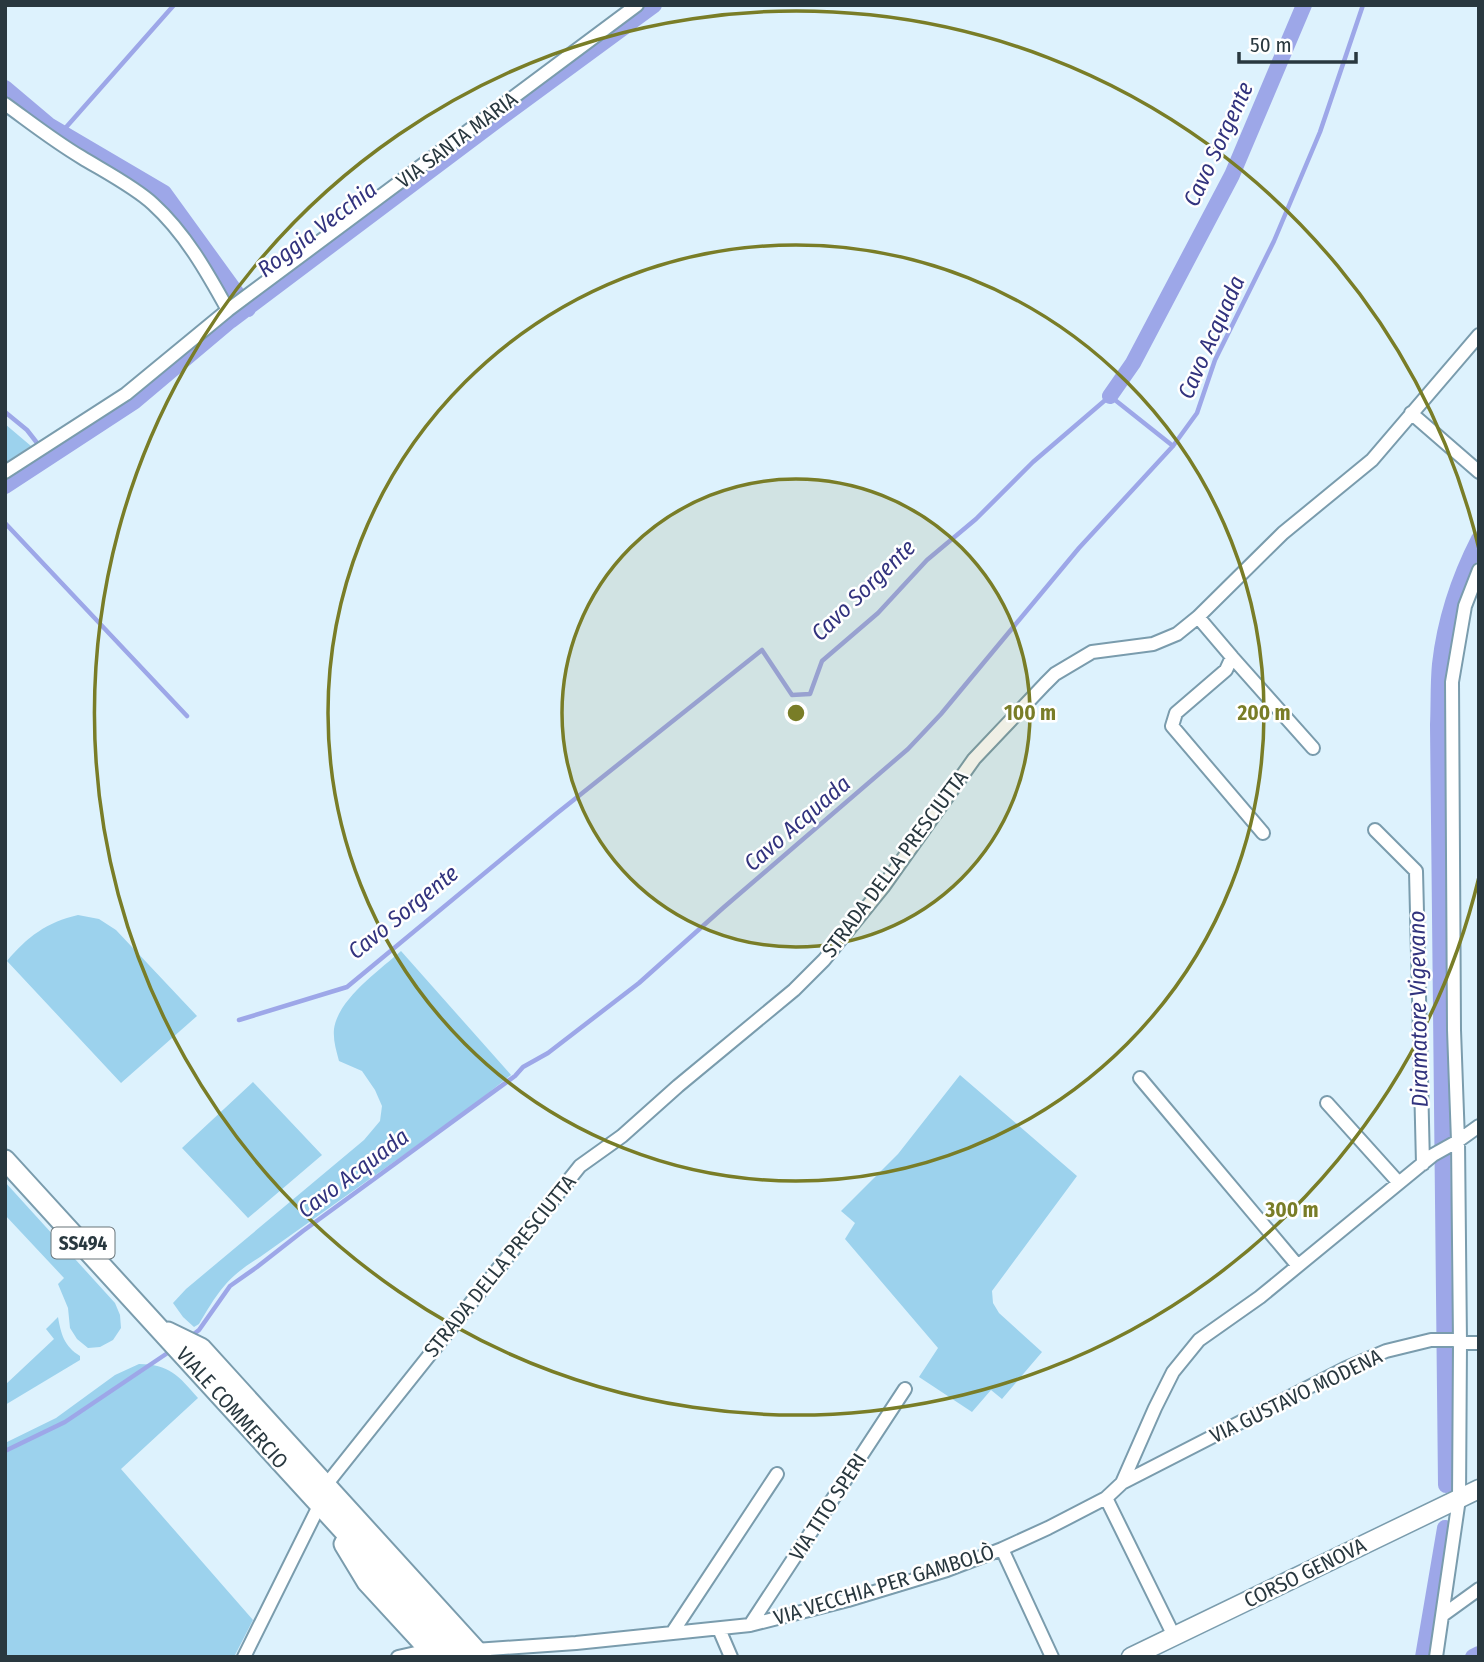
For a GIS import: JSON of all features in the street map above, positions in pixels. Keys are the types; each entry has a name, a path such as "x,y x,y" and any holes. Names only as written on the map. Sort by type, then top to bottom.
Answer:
{"main road":[{"name":"VIALE COMMERCIO","path":"5,1160 168,1334 195,1354 472,1654"},
{"name":"CORSO GENOVA","path":"1131,1657 1479,1489"},
{"path":"323,1495 367,1582 432,1653"}],"street":[{"name":"VIA SANTA MARIA","path":"5,472 127,394 237,303 637,5"},
{"path":"5,104 55,141 153,203 237,303"},
{"name":"STRADA DELLA PRESCIUTTA","path":"244,1657 323,1495 580,1166 622,1136 794,990 824,960 883,887 974,759 1055,674 1092,652 1153,644 1177,634 1198,617 1283,533 1372,460 1479,335"},
{"path":"1411,413 1479,472"},
{"path":"1436,1657 1459,1499 1452,682 1465,606 1479,570"},
{"path":"1198,617 1313,748"},
{"path":"1232,657 1226,670 1176,713 1172,726 1263,832"},
{"path":"1375,830 1416,872 1428,1160"},
{"path":"1140,1077 1298,1266"},
{"path":"1327,1103 1399,1183"},
{"name":"VIA VECCHIA PER GAMBOLÒ","path":"472,1654 496,1647 534,1646 750,1625 848,1600 947,1570 1002,1549 1106,1498 1122,1483 1154,1408 1173,1372 1199,1340 1260,1297 1428,1160 1479,1126"},
{"name":"VIA GUSTAVO MODENA","path":"1122,1483 1346,1368 1386,1351 1432,1340 1479,1343"},
{"name":"VIA TITO SPERI","path":"750,1625 905,1389"},
{"path":"672,1633 777,1474"},
{"path":"1106,1498 1174,1636"},
{"path":"1002,1549 1052,1657"},
{"path":"1443,1615 1479,1589"},
{"path":"719,1629 731,1657"},
{"name":"VIA VECCHIA PER GAMBOLÒ","path":"517,1657 534,1646"},
{"path":"398,1657 432,1653"}],"shaded area":[{"path":"5,424 31,446 5,463"},
{"path":"78,915 99,919 116,930 197,1016 121,1083 7,961 38,932"},
{"path":"401,951 511,1075 467,1110 239,1271 224,1286 199,1324 194,1327 173,1303 186,1289 364,1140 380,1121 382,1106 375,1090 362,1071 339,1061 334,1029 337,1018 351,996"},
{"path":"960,1075 1077,1176 992,1291 993,1303 999,1313 1042,1352 1002,1399 991,1390 972,1412 919,1377 938,1348 845,1239 855,1223 841,1211 898,1154"},
{"path":"253,1082 322,1155 248,1218 182,1148"},
{"path":"5,1182 115,1303 121,1328 113,1340 100,1347 88,1348 77,1339 70,1328 68,1308 58,1284 64,1278 5,1215"},
{"path":"58,1317 64,1339 80,1356 80,1360 5,1405 5,1385 54,1339 46,1329"},
{"path":"139,1364 158,1366 173,1373 198,1398 121,1469 253,1620 234,1657 5,1657 5,1443 56,1418 115,1375"}],"waterway":[{"path":"61,133 174,5"},
{"name":"Roggia Vecchia","path":"5,486 135,401 230,321 654,5"},
{"name":"Cavo Sorgente","path":"1110,396 1133,363 1232,175 1304,5"},
{"name":"Cavo Acquada","path":"190,1337 199,1330 230,1286 639,983 908,749 941,714 1079,548 1173,446 1197,413 1215,360 1274,241 1320,132 1363,5"},
{"path":"5,88 50,126 164,193 248,309"},
{"name":"Cavo Sorgente","path":"239,1020 347,987 556,814 762,650 792,695 810,694 822,661 878,613 927,560 976,519 1033,462 1110,396 1173,446"},
{"path":"5,412 27,430 48,457"},
{"path":"5,523 187,716"},
{"name":"Diramatore Vigevano","path":"1446,1485 1439,679 1449,615 1479,539"},
{"name":"Cavo Acquada","path":"5,1451 65,1422 172,1350"},
{"name":"Diramatore Vigevano","path":"1423,1657 1445,1528"},
{"path":"1473,1657 1479,1654"}]}
